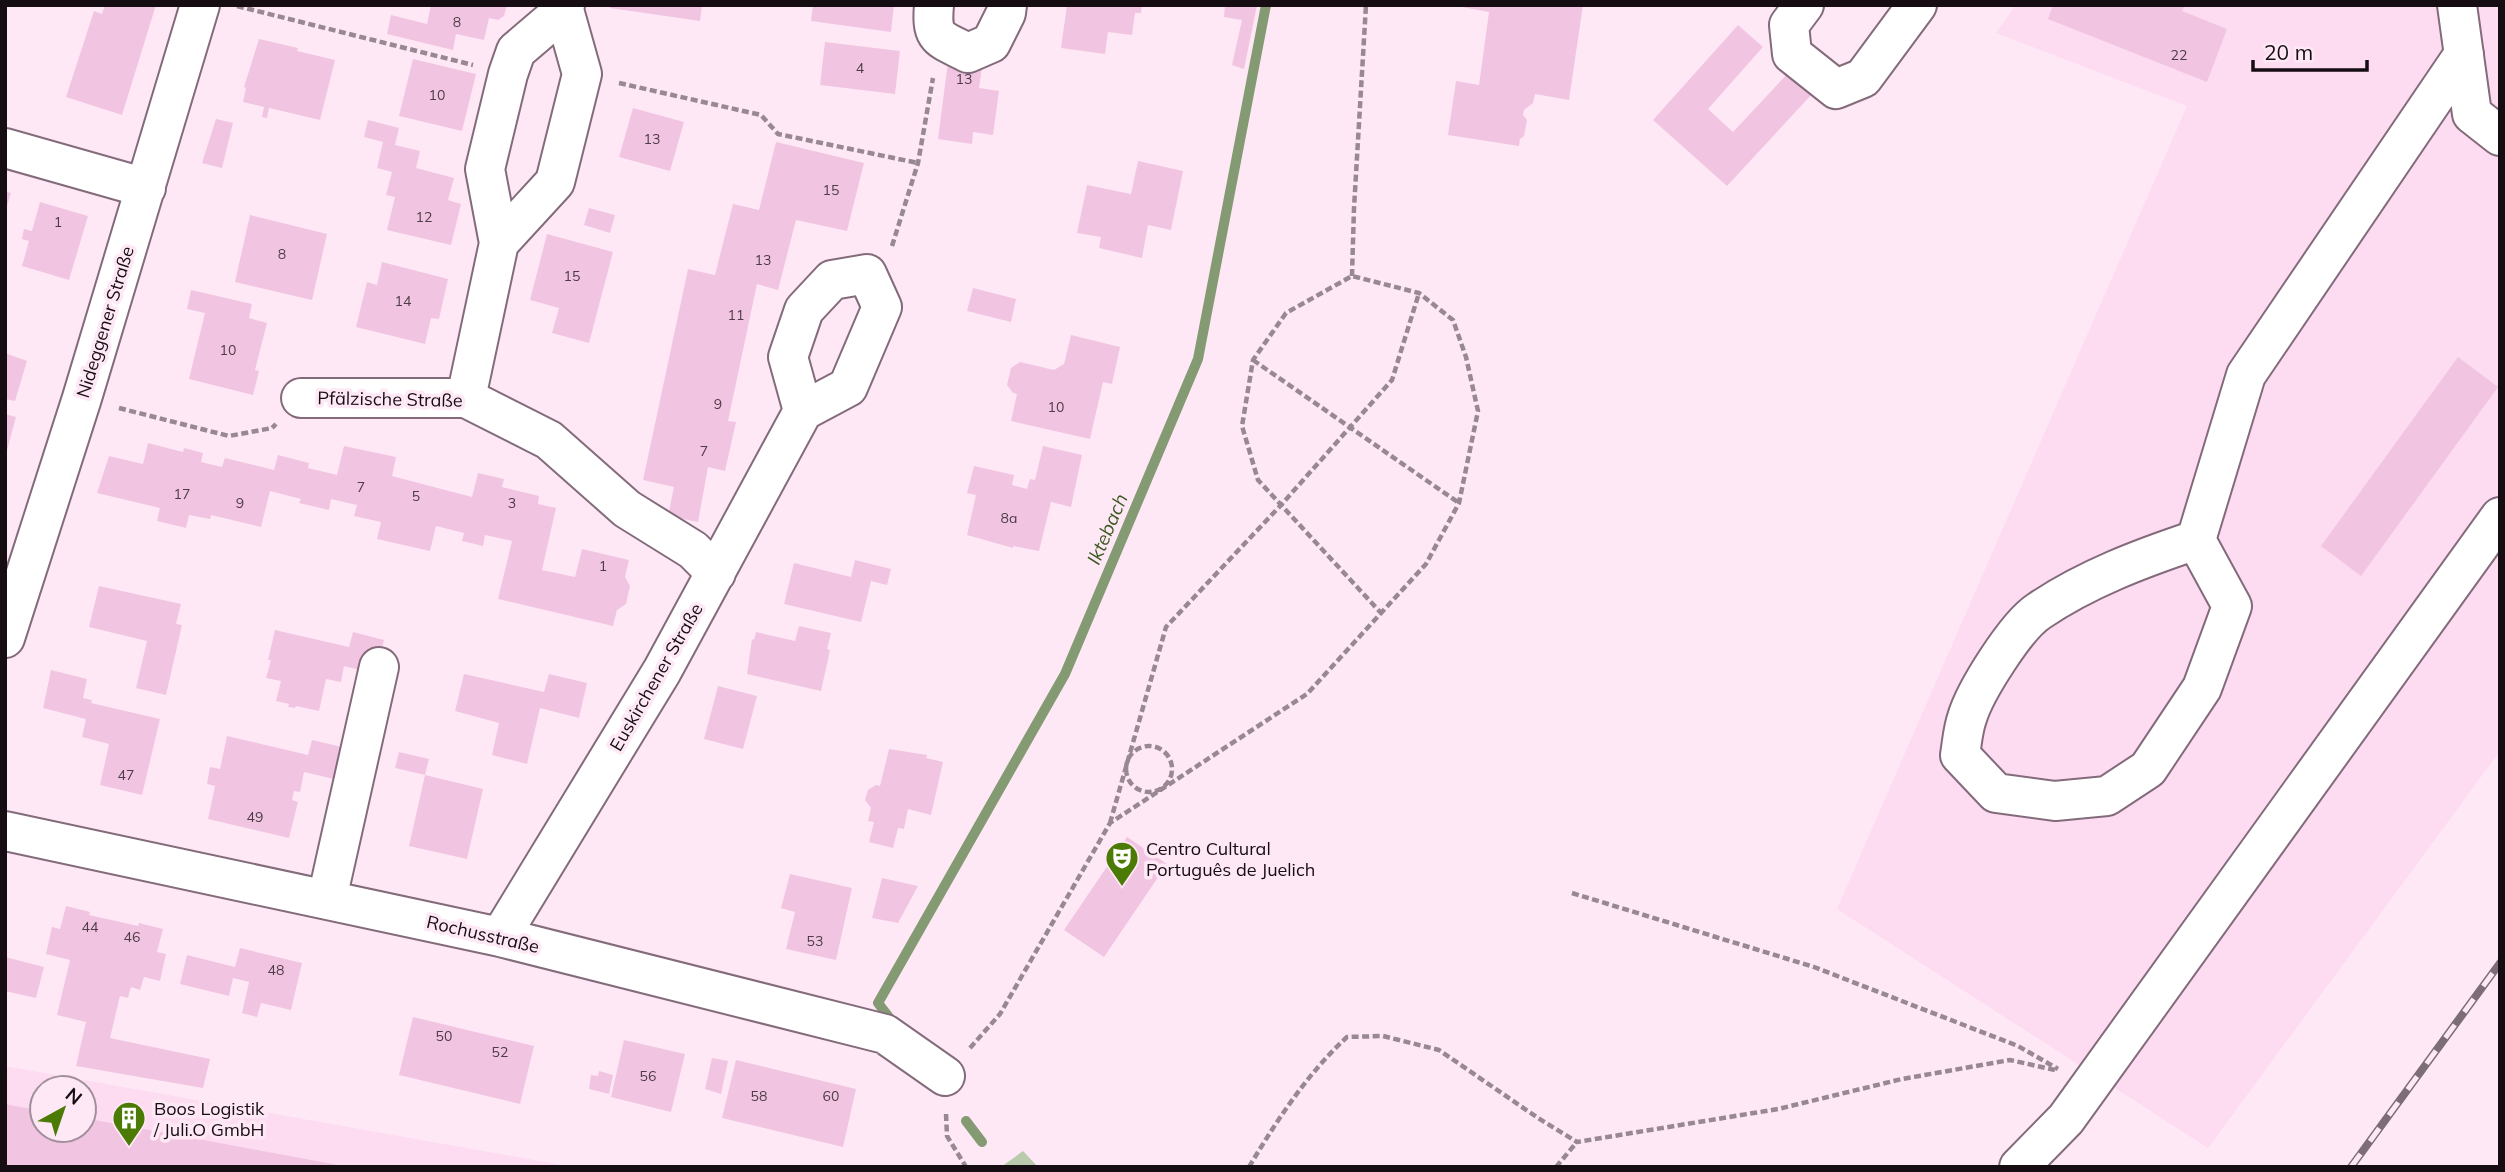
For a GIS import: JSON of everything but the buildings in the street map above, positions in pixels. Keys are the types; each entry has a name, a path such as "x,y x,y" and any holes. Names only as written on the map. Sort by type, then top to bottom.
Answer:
{"street":[{"name":"Nideggener Straße","path":"5,638 82,398 200,5"},
{"path":"937,22 968,52 991,43 1006,13 1007,5"},
{"path":"1804,5 1789,25 1792,54 1836,89 1863,78 1917,5"},
{"path":"2457,5 2472,114 2500,136"},
{"path":"466,398 499,243 485,169 508,74 516,51 565,8 582,74 555,182 499,243"},
{"path":"2196,540 2094,580 2036,612 2000,654 1967,716 1960,755 1996,793 2055,801 2107,796 2148,769 2202,688 2232,606 2196,540 2246,375 2464,54"},
{"path":"5,148 146,188"},
{"path":"867,275 882,307 848,387 803,411 788,357 804,310 832,280 867,275"},
{"name":"Pfälzische Straße","path":"301,398 466,398 549,440 627,509 693,550 716,573"},
{"name":"Euskirchener Straße","path":"500,937 662,671 803,411"},
{"path":"2019,1167 2066,1119 2500,517"},
{"path":"327,899 379,667"},
{"name":"Rochusstraße","path":"5,831 500,937 886,1034 946,1076"}],"path":[{"path":"233,5 508,74"},
{"path":"1352,276 1366,5"},
{"path":"867,275 889,258 918,163 937,22"},
{"path":"582,74 761,116 778,134 918,163"},
{"path":"1110,823 1307,694 1382,614 1426,564 1460,503 1478,411 1466,357 1453,320 1419,293 1352,276 1286,313 1253,360 1242,426 1258,480 1382,614"},
{"path":"965,1167 947,1136 946,1076 1000,1014 1110,823 1166,627 1281,505 1392,380 1419,293"},
{"path":"1253,360 1460,503"},
{"path":"82,398 229,436 272,428 301,398"},
{"path":"1155,747 1163,751 1172,768 1171,776 1164,787 1151,793 1135,787 1126,771 1128,761 1138,748 1155,747"},
{"path":"1556,1167 1577,1142 1778,1109 1902,1079 2010,1060 2063,1071 2018,1046 1814,967 1572,893"},
{"path":"1249,1167 1323,1059 1347,1037 1383,1036 1439,1049 1577,1142"}],"shaded area":[{"path":"2016,5 2500,5 2500,751 2208,1148 1837,909 2187,106 1996,33"},
{"path":"5,1066 50,1074 28,1074 28,1144 98,1144 98,1083 573,1167 5,1167"}],"green space":[{"path":"1023,1151 1038,1167 1001,1167"}],"waterway":[{"name":"Iktebach","path":"892,1021 878,1003 1065,674 1198,359 1266,5"},
{"name":"Iktebach","path":"966,1121 982,1142"}],"railway":[{"path":"2351,1167 2500,963"}],"place":[{"name":"Centro Cultural Português de Juelich","path":"1122,888"},
{"name":"Boos Logistik / Juli.O GmbH","path":"129,1148"}]}
